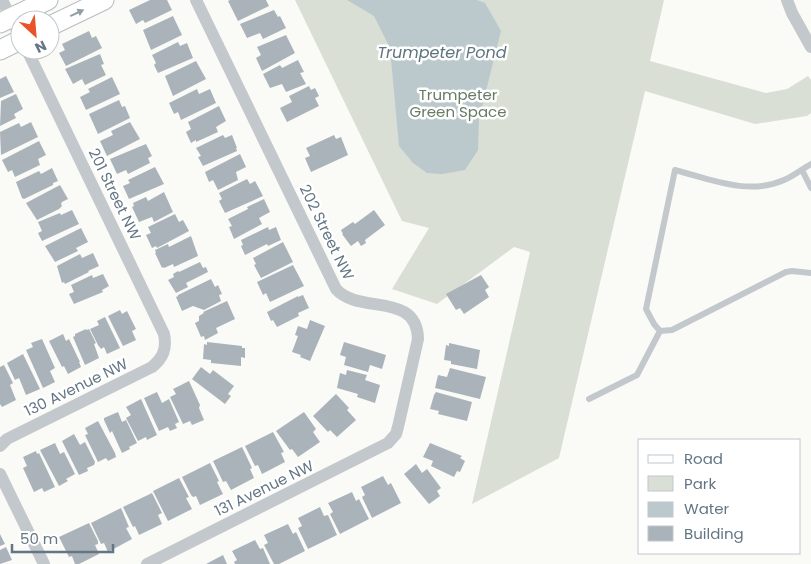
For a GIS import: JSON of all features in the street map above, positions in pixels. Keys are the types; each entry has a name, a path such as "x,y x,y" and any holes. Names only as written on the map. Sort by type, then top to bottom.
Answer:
{"street":[{"path":"2,0 6,20 48,0"},
{"path":"60,21 104,0"},
{"name":"202 Street NW","path":"196,0 336,289 345,298 404,311 413,318 416,324 418,339 398,427 393,439"},
{"path":"787,0 811,47"},
{"name":"201 Street NW","path":"32,60 164,334 166,342 164,354"},
{"name":"130 Avenue NW","path":"0,446 7,439 152,367 164,354"},
{"name":"131 Avenue NW","path":"147,564 383,447 393,439"},
{"path":"0,474 44,564"}],"lane":[{"path":"660,331 646,309 646,302 675,170 741,187 754,187 785,180 811,164"},
{"path":"802,170 811,188"},
{"path":"660,331 672,330 681,326 710,309 786,272 811,274"},
{"path":"588,399 637,375 660,331"}],"green space":[{"name":"Trumpeter Green Space","path":"295,0 664,0 650,61 766,93 787,89 808,76 811,80 811,113 807,116 755,124 645,91 559,458 472,504 530,252 514,247 437,304 392,289 429,228 402,221"}],"water":[{"name":"Trumpeter Pond","path":"347,0 477,0 485,3 501,31 479,119 478,150 465,170 442,174 427,173 413,163 399,146 390,48 374,16"}],"building":[{"path":"150,0 167,0 172,10 145,23 143,20 136,24 129,10"},
{"path":"266,0 269,6 238,21 228,1"},
{"path":"274,10 278,17 280,16 286,28 263,39 260,33 247,38 240,24"},
{"path":"173,16 182,35 151,50 143,30"},
{"path":"89,31 92,38 96,36 102,48 66,66 60,55 60,52 65,50 62,44"},
{"path":"286,35 295,53 262,71 256,58 261,55 257,47"},
{"path":"178,42 180,46 187,43 193,58 158,73 152,55"},
{"path":"100,54 104,64 101,65 106,75 85,85 82,79 73,84 65,69"},
{"path":"298,60 304,72 300,73 306,84 286,92 282,84 270,88 263,74 280,65 282,68"},
{"path":"196,61 206,79 173,96 165,76"},
{"path":"6,76 14,92 0,98 0,79"},
{"path":"112,77 120,94 86,110 80,97 90,92 88,89"},
{"path":"309,86 311,90 315,88 319,96 315,98 319,106 287,122 280,108 292,102 289,96"},
{"path":"197,89 199,94 210,89 216,103 181,120 178,112 174,114 169,103"},
{"path":"16,94 23,109 14,114 16,118 0,126 1,101"},
{"path":"119,100 122,107 125,106 130,118 98,134 89,114"},
{"path":"219,106 226,121 216,127 218,132 191,143 186,132 191,129 188,122"},
{"path":"31,122 38,137 1,155 0,132 19,123 21,127"},
{"path":"130,122 140,139 107,156 100,141 113,135 111,131"},
{"path":"223,135 225,138 232,135 237,151 203,166 198,157 201,156 196,148"},
{"path":"334,135 336,139 341,137 348,155 311,172 305,158 310,156 306,148"},
{"path":"39,141 46,155 38,159 40,165 15,177 12,170 8,172 2,160"},
{"path":"146,144 152,156 148,158 150,163 128,174 126,170 117,174 110,159"},
{"path":"240,154 246,167 236,172 238,180 218,190 213,180 209,182 205,172"},
{"path":"155,167 164,184 129,199 123,186 130,183 128,180"},
{"path":"52,168 58,181 24,199 22,198 16,182 39,171 41,174"},
{"path":"247,179 250,184 255,181 263,196 225,213 219,201 222,199 219,193"},
{"path":"60,185 68,199 62,202 62,206 59,209 37,220 26,203"},
{"path":"164,192 173,212 154,222 152,217 139,222 132,207 134,206 133,203 146,197 148,201"},
{"path":"264,199 270,212 259,218 262,224 234,239 229,227 232,226 228,219"},
{"path":"72,210 79,224 42,241 38,233 42,231 38,222"},
{"path":"374,210 385,225 365,240 366,243 361,246 358,241 351,246 341,230 353,222 355,224"},
{"path":"175,214 179,222 183,220 189,231 157,248 156,246 152,248 146,235 151,233 148,227"},
{"path":"268,227 269,230 276,227 281,240 268,246 267,244 245,255 241,246 243,245 241,240"},
{"path":"81,228 88,242 76,248 78,251 55,262 45,246"},
{"path":"191,236 198,256 174,267 173,264 162,268 155,250 168,244 169,247"},
{"path":"283,242 293,262 261,278 254,265 256,264 253,258"},
{"path":"93,253 99,266 65,284 64,282 62,283 57,266 80,254 82,258"},
{"path":"200,262 203,268 206,267 208,272 186,283 188,287 176,293 168,280 174,277 173,274 178,271"},
{"path":"293,265 304,286 270,302 266,293 263,295 257,282"},
{"path":"103,274 109,286 102,290 103,292 74,304 69,294 74,292 71,285 92,275 93,278"},
{"path":"481,275 489,287 485,290 489,297 464,314 460,308 456,310 446,294"},
{"path":"211,279 215,287 218,285 222,294 219,295 221,301 204,310 193,306 182,311 176,297"},
{"path":"303,295 309,308 298,313 299,316 277,327 273,320 271,321 267,312"},
{"path":"227,301 235,319 216,328 218,333 205,340 204,336 201,337 195,323 199,321 199,316 203,312"},
{"path":"120,310 122,314 127,311 136,329 132,331 136,340 123,346 108,316"},
{"path":"105,317 120,348 107,354 104,347 101,349 98,345 90,329 99,325 97,321"},
{"path":"310,320 325,326 310,361 292,352 298,336 295,335 298,326 307,329"},
{"path":"89,329 96,343 94,344 99,358 85,365 73,337 75,334"},
{"path":"63,334 66,341 69,339 81,367 68,374 64,366 62,367 49,341"},
{"path":"42,339 55,368 50,371 55,382 43,388 26,350 33,347 31,343"},
{"path":"207,342 242,346 242,348 245,348 245,358 241,357 241,366 211,363 211,360 203,359 204,344 207,345"},
{"path":"344,342 386,355 382,369 370,365 368,372 344,365 346,357 340,355"},
{"path":"449,343 480,350 477,369 451,364 451,361 444,360 446,345 449,346"},
{"path":"23,354 40,389 26,395 19,378 15,380 7,363"},
{"path":"4,365 13,383 10,385 16,400 2,407 0,404 0,367"},
{"path":"201,367 210,374 213,370 234,386 228,394 231,396 225,404 192,379"},
{"path":"450,368 486,377 480,399 435,388 438,375 447,377"},
{"path":"347,370 367,375 365,380 380,385 375,403 357,397 358,394 337,388 340,373 346,375"},
{"path":"189,381 200,405 199,408 204,420 192,425 190,421 183,424 170,397 176,394 173,389"},
{"path":"157,392 162,403 169,399 179,422 175,424 177,428 170,431 168,427 159,431 144,398"},
{"path":"436,392 472,402 467,421 438,414 439,411 430,409"},
{"path":"336,394 349,408 347,410 356,420 337,437 330,430 328,432 313,416"},
{"path":"141,399 157,435 147,440 146,437 138,441 126,418 131,415 126,407"},
{"path":"118,412 122,422 126,420 137,443 122,453 112,431 110,433 104,420 104,418"},
{"path":"304,412 316,429 313,432 320,442 298,457 292,449 290,450 276,431"},
{"path":"98,421 116,457 108,461 106,458 98,462 85,435 88,434 85,428"},
{"path":"273,432 284,452 281,453 285,462 262,474 258,465 255,466 245,446"},
{"path":"74,434 80,445 85,442 95,462 94,465 87,468 88,471 79,475 62,441"},
{"path":"55,443 60,454 64,452 75,474 59,486 40,450"},
{"path":"430,443 462,456 460,458 465,461 460,472 457,471 454,477 431,466 433,461 423,457"},
{"path":"242,447 252,468 250,469 254,478 231,490 226,481 223,482 213,461"},
{"path":"36,451 37,454 39,453 55,487 44,492 42,488 34,492 23,468 27,466 23,457"},
{"path":"210,463 223,494 200,505 196,496 193,497 191,495 182,477"},
{"path":"416,464 422,473 427,469 441,488 437,491 440,496 429,504 404,474"},
{"path":"383,476 388,485 391,483 401,503 372,518 362,497 365,495 361,487"},
{"path":"179,478 189,497 186,498 192,509 168,521 153,491"},
{"path":"352,492 356,501 359,499 369,519 340,534 330,514 333,512 328,503"},
{"path":"152,493 162,513 158,515 162,524 139,535 123,507"},
{"path":"320,507 324,516 328,515 337,535 308,549 298,528 302,526 298,518"},
{"path":"121,508 129,527 126,528 132,539 108,552 104,543 101,544 91,523"},
{"path":"89,523 98,541 98,544 95,545 99,554 79,564 75,564 72,556 69,557 59,537"},
{"path":"288,524 293,534 296,532 305,551 279,564 274,564 264,545 268,543 264,535"},
{"path":"0,534 5,544 0,546"},
{"path":"255,540 260,549 263,548 270,564 235,564 234,562 237,560 232,551"},
{"path":"6,547 12,560 0,564 0,550"},
{"path":"223,555 227,564 206,564"}]}
